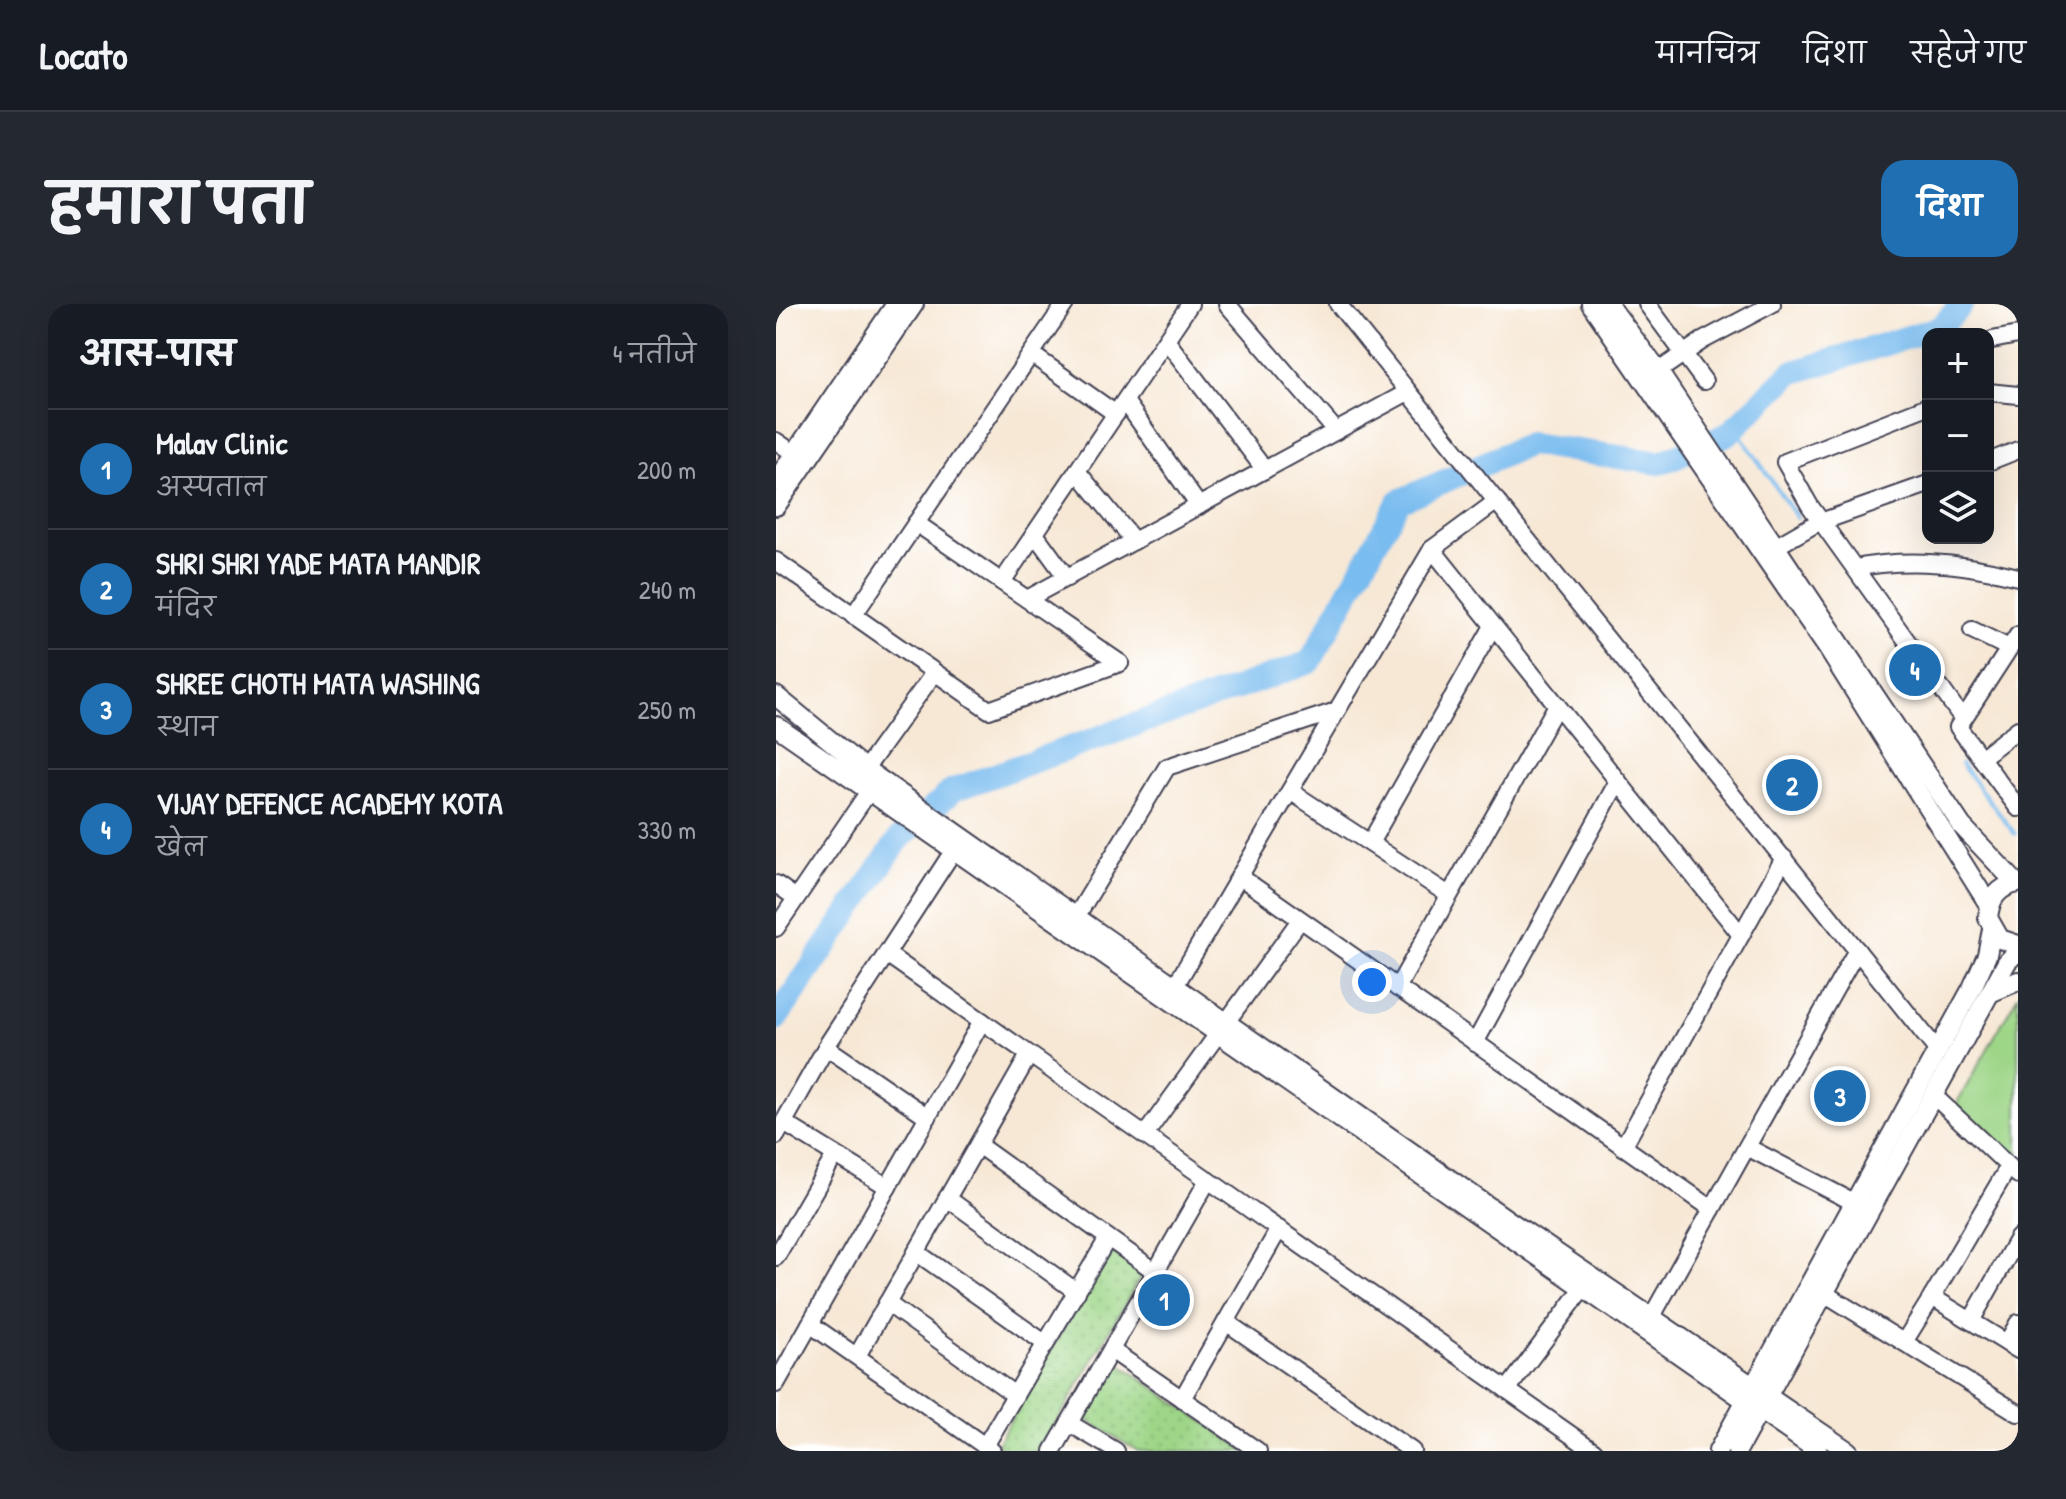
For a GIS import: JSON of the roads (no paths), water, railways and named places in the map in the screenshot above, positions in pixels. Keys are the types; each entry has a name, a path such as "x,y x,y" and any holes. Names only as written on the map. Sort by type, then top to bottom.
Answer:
{"street":[{"path":"776,481 896,304"},
{"path":"776,506 914,304"},
{"path":"853,616 1065,304"},
{"path":"1002,582 1190,304"},
{"path":"1227,304 1336,431"},
{"path":"1338,304 1937,1050"},
{"path":"1647,304 1704,381"},
{"path":"1652,376 1683,354 1772,304"},
{"path":"1606,305 1724,483 1989,905 1992,929 1987,955 1853,1202 1755,1399 1737,1451"},
{"path":"1994,340 2018,335"},
{"path":"1166,340 1265,470"},
{"path":"1031,354 1120,408 1199,506"},
{"path":"1027,599 1408,392"},
{"path":"1994,393 2018,395"},
{"path":"1922,408 1785,462 1822,522 1963,719"},
{"path":"776,441 795,454"},
{"path":"1994,460 2018,450"},
{"path":"1077,471 1134,541"},
{"path":"1724,483 1775,547 1962,826 2017,883 1995,894 1989,905"},
{"path":"1775,547 1822,522 1922,486"},
{"path":"1175,986 1432,549 1494,498"},
{"path":"776,561 989,710 1120,663 916,523"},
{"path":"1035,534 1067,578"},
{"path":"1432,549 1741,935"},
{"path":"1855,568 1890,561 1952,564 2018,577"},
{"path":"1370,843 1493,626"},
{"path":"1972,630 2014,642 1958,727 2018,808"},
{"path":"776,928 872,784 934,673"},
{"path":"776,696 872,784"},
{"path":"1397,988 1557,705"},
{"path":"1076,917 1167,767 1336,711"},
{"path":"777,728 872,784 1755,1399 1848,1451"},
{"path":"1981,758 2018,729"},
{"path":"1475,1043 1618,781"},
{"path":"1290,791 1449,895"},
{"path":"954,841 1076,917 1175,986 1222,1029"},
{"path":"888,1187 835,1155 780,1130 826,1047 888,955 954,841"},
{"path":"1623,1147 1784,858"},
{"path":"1239,876 1712,1209"},
{"path":"776,884 796,898"},
{"path":"1145,1135 1300,920"},
{"path":"1718,1451 1824,1293 2007,962 2018,948 2000,939 1992,929"},
{"path":"1651,1318 1857,950"},
{"path":"888,955 1507,1390 1586,1449"},
{"path":"1990,993 2018,981"},
{"path":"779,1373 982,1021"},
{"path":"826,1047 928,1117"},
{"path":"857,1356 1029,1055"},
{"path":"1904,1342 2013,1171 1933,1095"},
{"path":"978,1145 1156,1272"},
{"path":"1747,1147 1853,1202"},
{"path":"776,1257 835,1155"},
{"path":"1053,1451 1208,1180"},
{"path":"947,1198 1077,1292"},
{"path":"1182,1399 1279,1229"},
{"path":"810,1324 989,1449 1015,1395 1108,1238"},
{"path":"1971,1321 2018,1238"},
{"path":"916,1252 1046,1344"},
{"path":"1587,1284 1651,1318 1818,1451"},
{"path":"1507,1390 1587,1284"},
{"path":"1824,1293 2018,1413"},
{"path":"1932,1297 2012,1347 2018,1323"},
{"path":"887,1303 1015,1395"},
{"path":"1226,1322 1412,1451"},
{"path":"1111,1350 1258,1451"},
{"path":"1069,1423 1116,1451"}],"waterway":[{"path":"776,1019 899,839 953,790 1310,662 1399,501 1529,444 1660,463 1728,434 1791,373 1941,327 1962,304"},
{"path":"1735,427 1797,518"},
{"path":"1961,764 2015,834"}],"place":[{"name":"VIJAY DEFENCE ACADEMY KOTA","path":"1915,670"},
{"name":"SHRI SHRI YADE MATA MANDIR","path":"1792,785"},
{"name":"SHREE CHOTH MATA WASHING","path":"1840,1096"},
{"name":"Malav Clinic","path":"1164,1300"}]}
